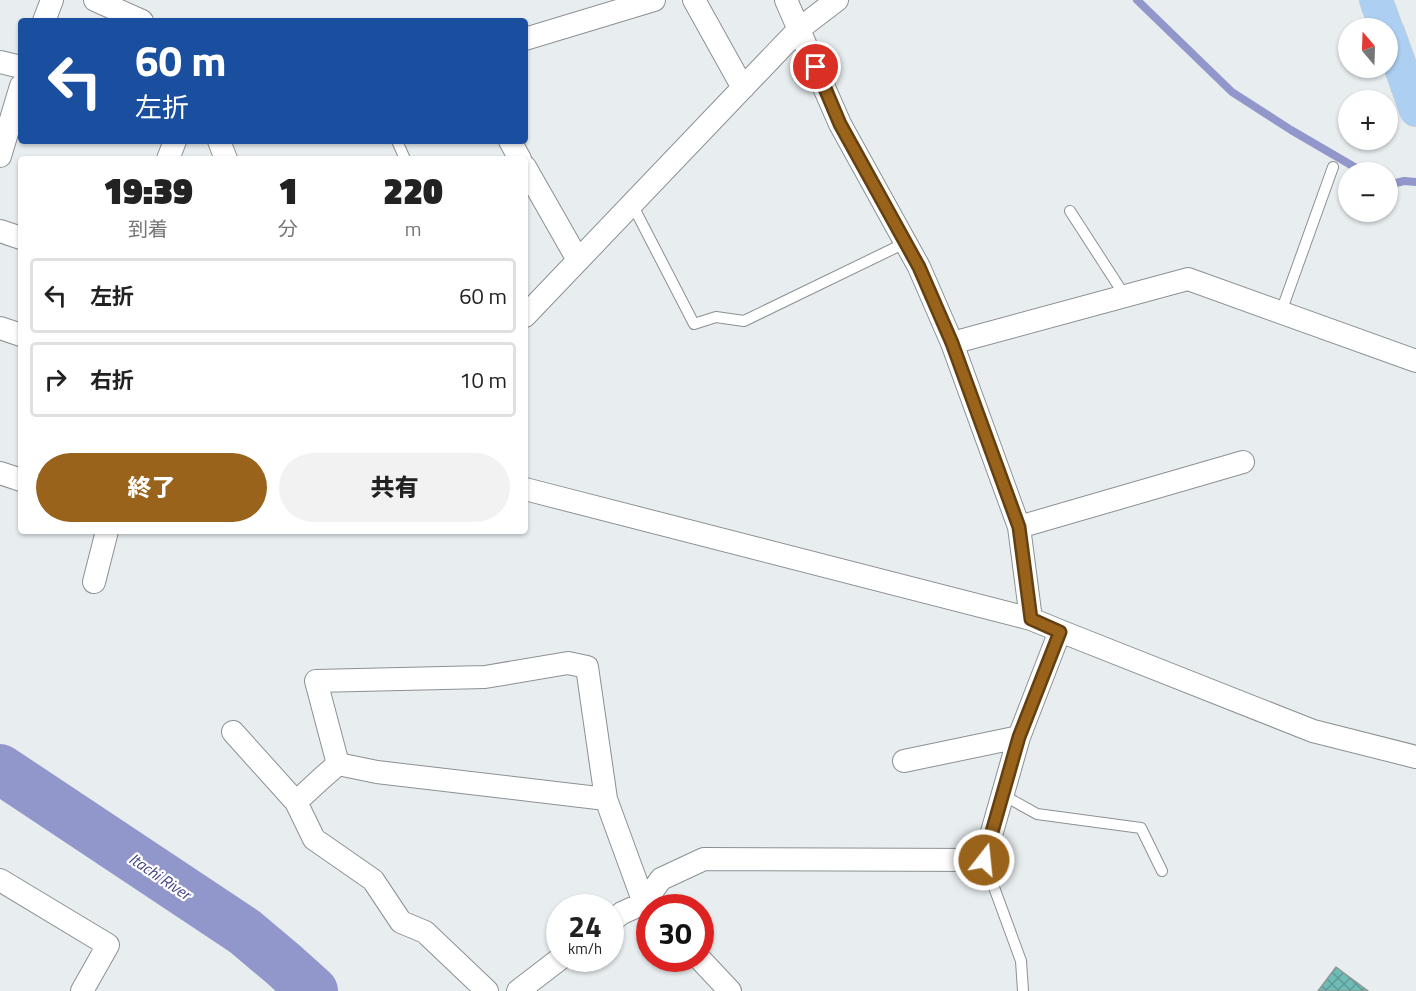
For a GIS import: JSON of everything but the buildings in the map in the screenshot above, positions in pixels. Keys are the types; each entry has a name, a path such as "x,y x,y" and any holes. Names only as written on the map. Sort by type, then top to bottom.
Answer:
{"main road":[{"path":"1376,0 1383,18"},
{"path":"1398,60 1416,110"}],"street":[{"path":"45,18 52,0"},
{"path":"95,0 135,18"},
{"path":"528,38 654,0"},
{"path":"694,0 743,88"},
{"path":"786,0 840,124 919,267 952,343 1019,527 1031,619"},
{"path":"528,313 799,29 837,0"},
{"path":"0,62 18,66"},
{"path":"0,156 18,96"},
{"path":"528,172 578,260"},
{"path":"0,231 18,237"},
{"path":"952,343 1188,279 1416,361"},
{"path":"0,328 18,334"},
{"path":"1019,527 1243,462"},
{"path":"0,473 18,479"},
{"path":"528,490 1031,619 1313,731 1416,757"},
{"path":"94,582 106,534"},
{"path":"653,894 661,879 704,859 984,860 1019,737 1060,632"},
{"path":"338,764 316,681 485,677 568,663 587,667 606,799 643,894"},
{"path":"233,732 296,802 314,839 373,880 401,922 425,932 487,991"},
{"path":"904,761 1019,737"},
{"path":"296,802 338,764"},
{"path":"338,764 377,772 606,799"},
{"path":"0,880 108,945 81,991"},
{"path":"518,991 546,970"},
{"path":"712,972 730,991"}],"lane":[{"path":"1281,312 1333,167"},
{"path":"632,204 694,324 716,317 744,321 905,243"},
{"path":"1070,212 1125,296"},
{"path":"1002,795 1037,814 1141,828 1162,871"},
{"path":"984,860 1021,961 1023,991"}],"waterway":[{"path":"1137,0 1232,92 1346,162"},
{"path":"1398,182 1416,182"},
{"name":"Itachi River","path":"0,769 245,932 313,991"}],"route":[{"path":"816,67 840,124 919,267 952,343 1019,527 1031,619 1060,632 1019,737 984,860"}]}
